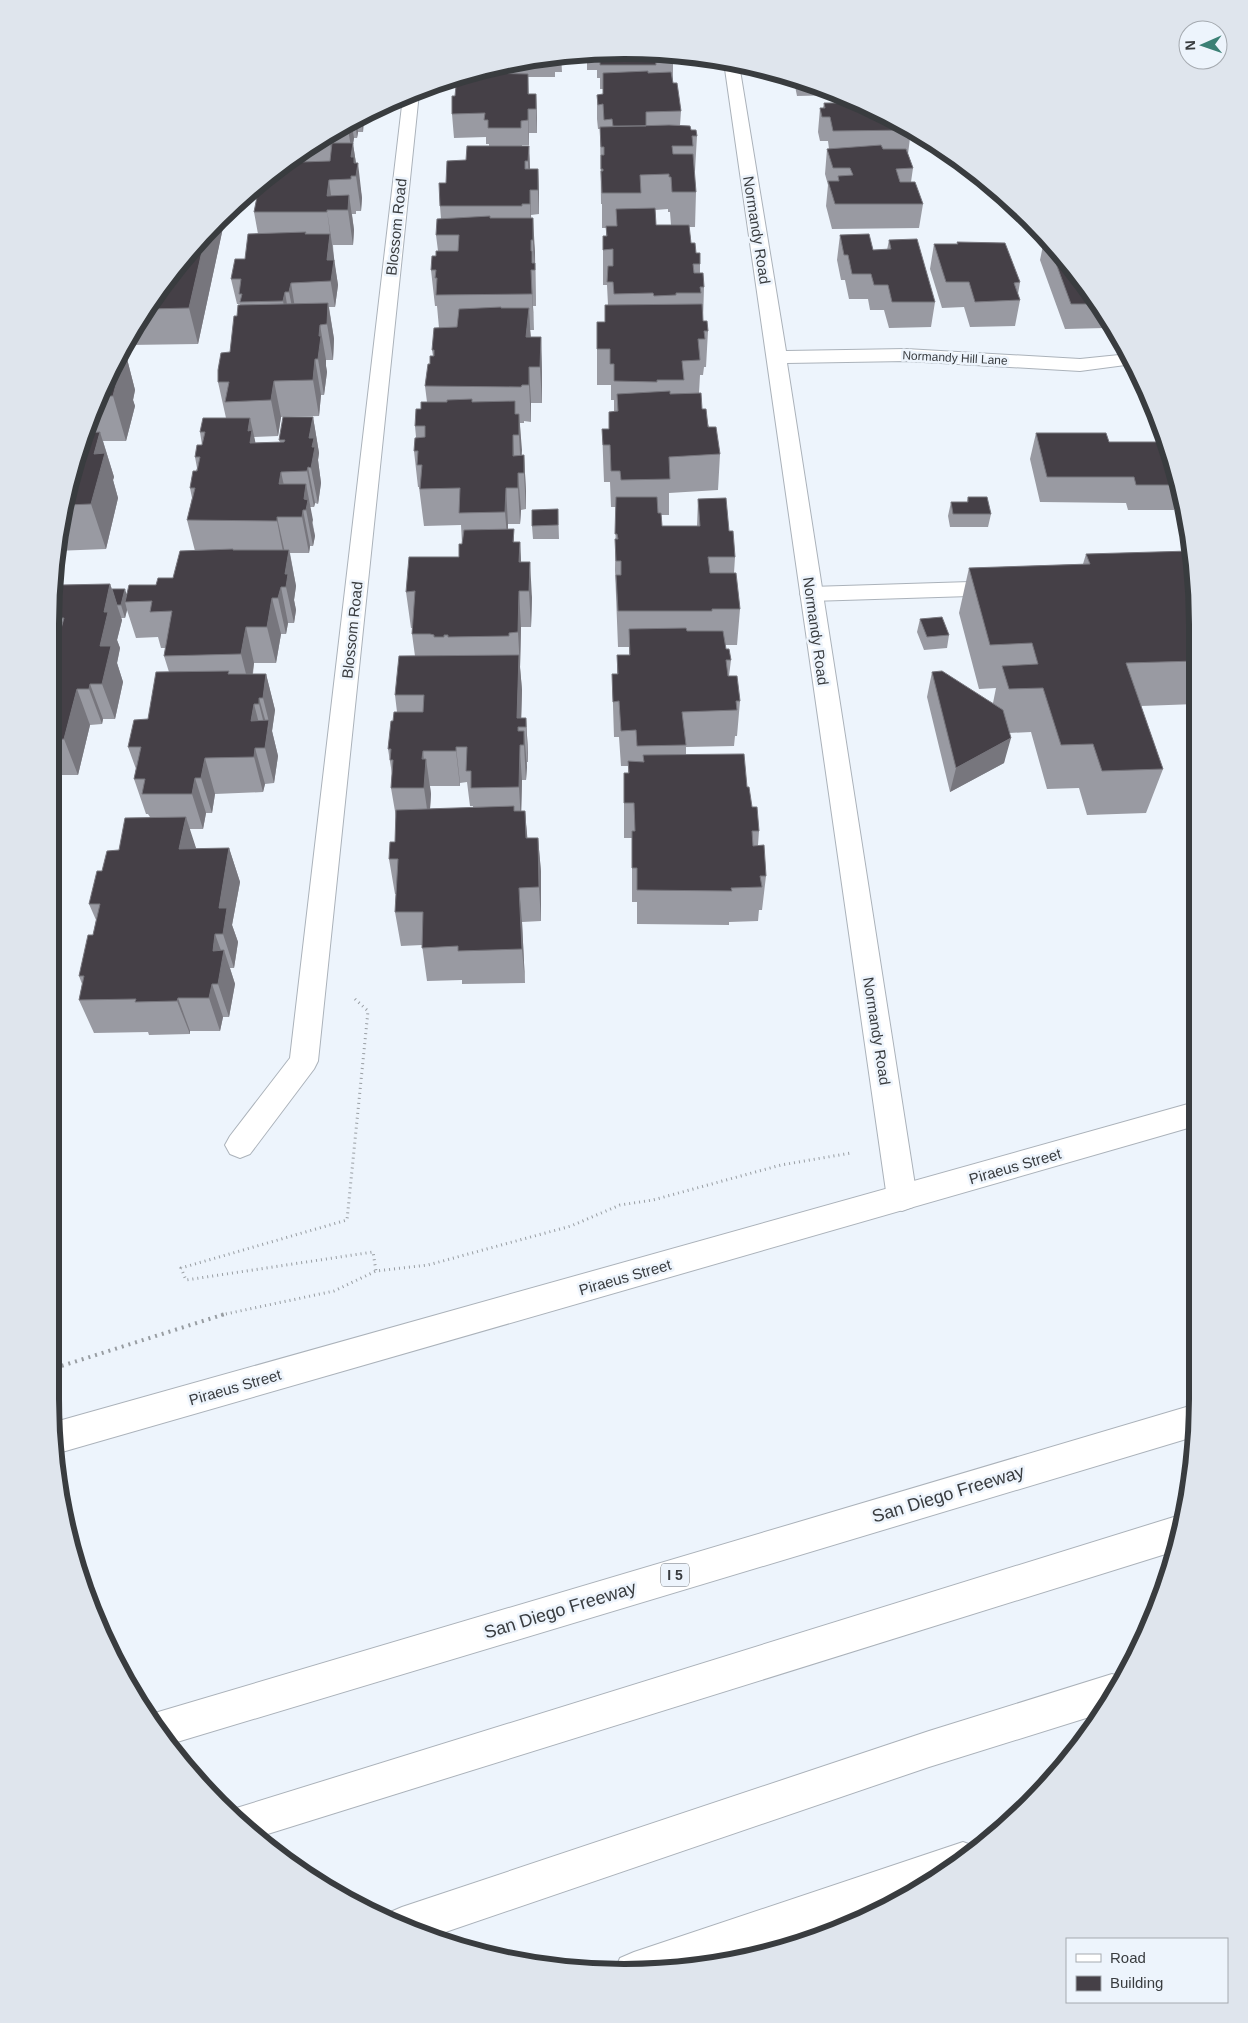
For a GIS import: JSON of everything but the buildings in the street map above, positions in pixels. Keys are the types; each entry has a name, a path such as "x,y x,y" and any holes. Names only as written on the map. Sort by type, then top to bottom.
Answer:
{"main road":[{"name":"Normandy Road","path":"732,70 777,357 902,1198"},
{"name":"Blossom Road","path":"240,1146 304,1061 410,101"},
{"name":"Normandy Hill Lane","path":"777,357 906,355 1080,365 1124,361"},
{"path":"811,594 1019,587"},
{"name":"Piraeus Street","path":"60,1437 1189,1116"},
{"name":"San Diego Freeway","path":"165,1728 1188,1422"},
{"path":"248,1821 1172,1536"},
{"path":"414,1923 929,1749 1106,1694"},
{"path":"661,1963 937,1870"}],"path":[{"path":"349,993 368,1011 347,1220 181,1268 186,1280 373,1252 376,1271"},
{"path":"59,1367 223,1314 334,1291 376,1271 428,1265 572,1226 620,1205 653,1200 781,1165 894,1144"}]}
